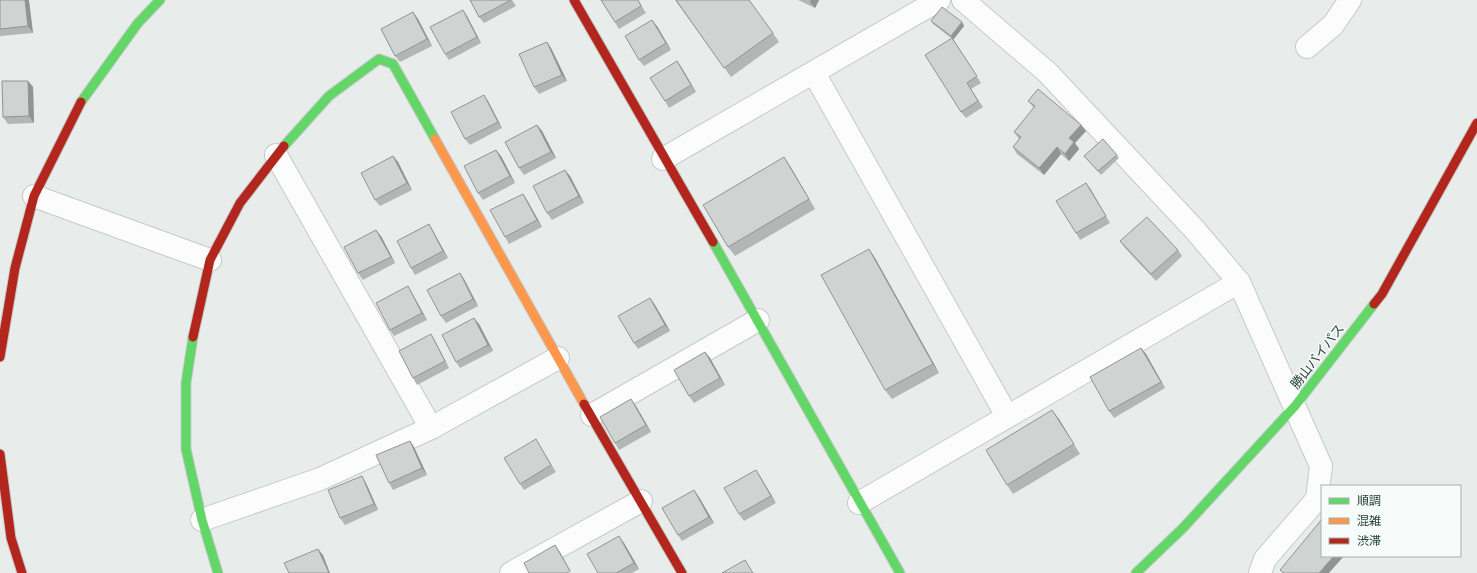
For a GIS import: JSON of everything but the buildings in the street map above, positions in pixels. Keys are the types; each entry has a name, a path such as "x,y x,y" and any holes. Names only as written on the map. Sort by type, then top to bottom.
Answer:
{"street":[{"path":"0,357 15,268 34,196 84,95 138,23 160,0"},
{"path":"574,0 664,159 758,320 900,573"},
{"path":"664,159 940,0"},
{"path":"963,0 1048,73 1195,230 1239,282 1321,466 1317,499 1265,559 1260,573"},
{"path":"1307,47 1333,25 1350,0"},
{"path":"218,573 202,520 186,449 186,384 196,321 210,260 240,203 276,155 329,96 379,59 393,64 558,358 682,573"},
{"path":"814,73 1007,416"},
{"name":"勝山バイパス","path":"1136,573 1183,528 1295,406 1382,294 1477,123"},
{"path":"276,155 431,428"},
{"path":"34,196 210,260"},
{"path":"860,503 1239,282"},
{"path":"592,415 758,320"},
{"path":"202,520 320,479 431,428 558,358"},
{"path":"0,454 11,538 22,573"},
{"path":"511,573 641,501"}],"traffic: fast":[{"path":"81,102 138,23 160,0"},
{"path":"284,146 329,96 379,59 393,64 435,139"},
{"path":"713,242 900,573"},
{"path":"1136,573 1183,528 1295,406 1374,304"},
{"path":"193,337 186,383 186,449 202,520 218,573"}],"traffic: slow":[{"path":"435,139 584,404"}],"traffic: jam":[{"path":"574,0 713,242"},
{"path":"0,357 15,268 34,196 81,102"},
{"path":"1374,304 1382,294 1477,123"},
{"path":"193,337 210,260 240,203 284,146"},
{"path":"584,404 682,573"},
{"path":"0,454 11,538 22,573"}]}
